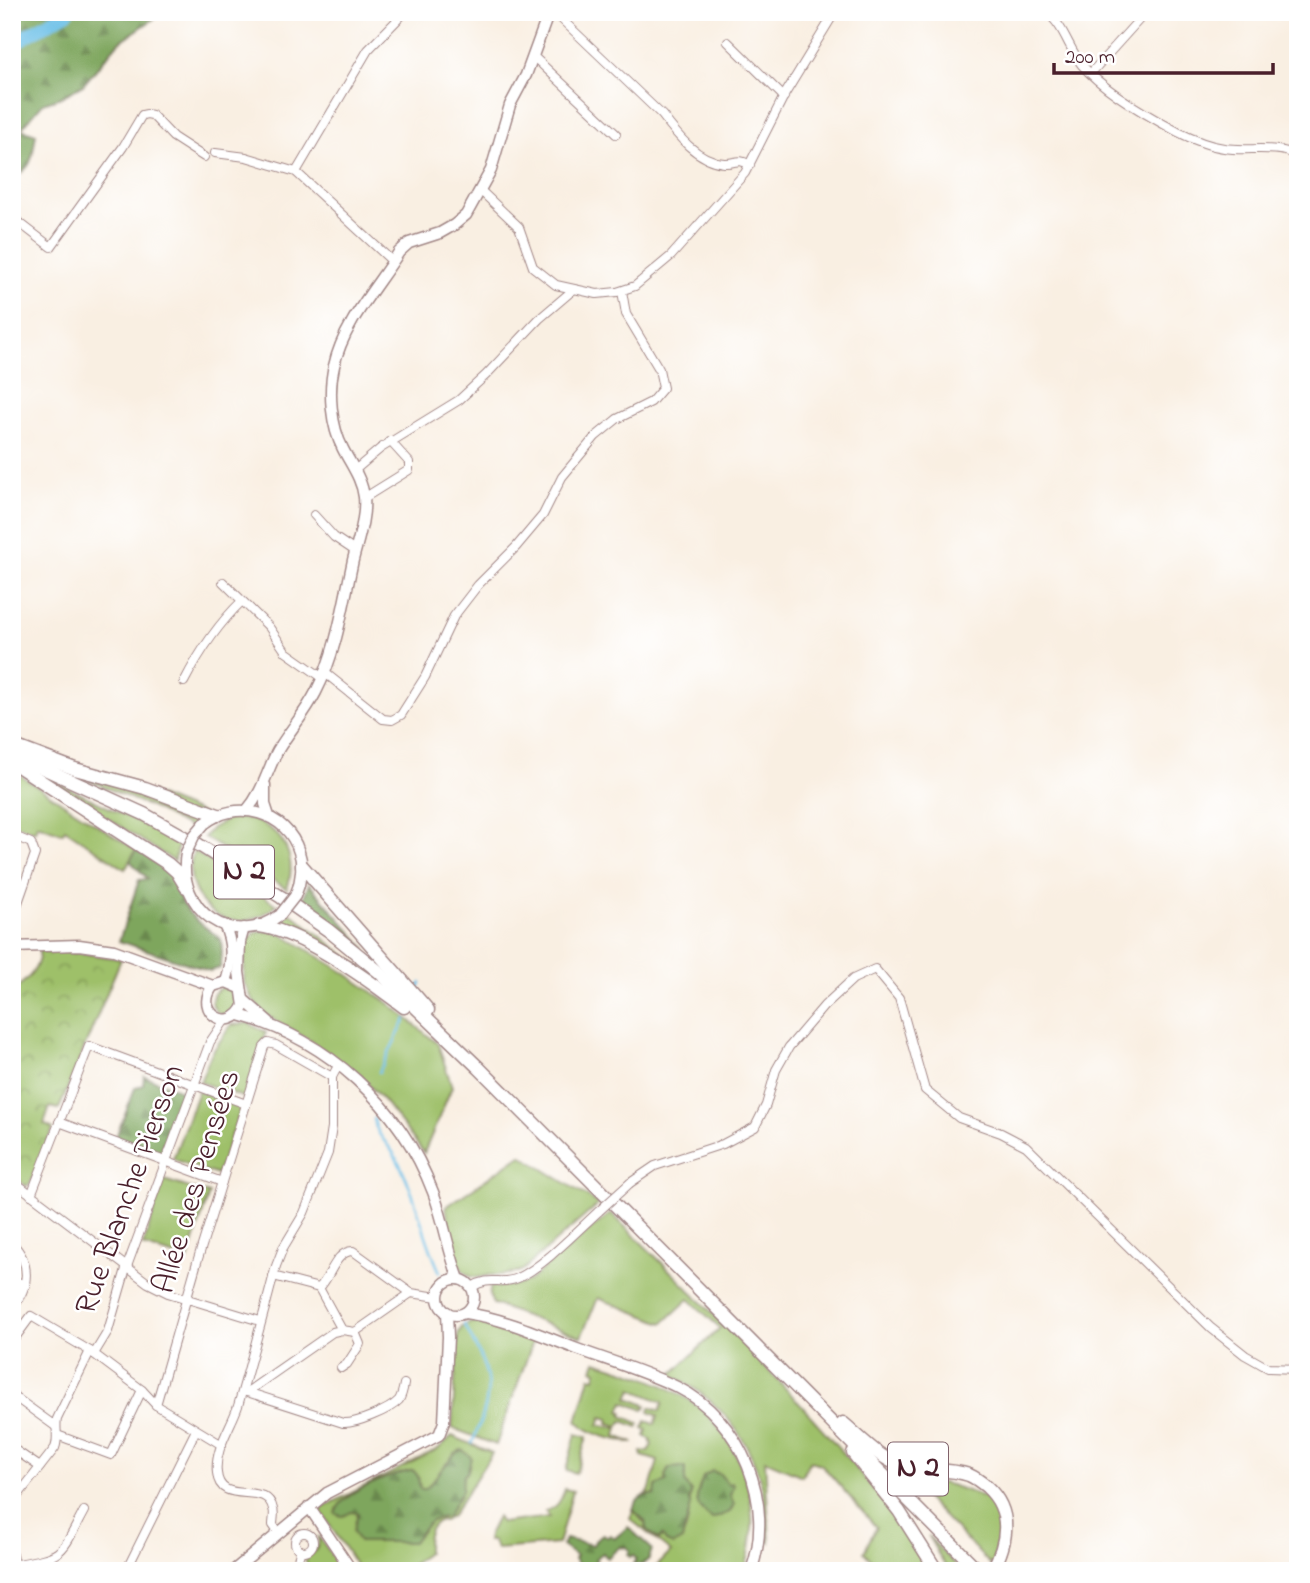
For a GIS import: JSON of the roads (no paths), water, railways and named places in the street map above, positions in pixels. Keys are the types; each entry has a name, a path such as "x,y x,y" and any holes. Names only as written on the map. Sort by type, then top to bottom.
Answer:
{"main road":[{"path":"12,746 75,769 145,788 218,815"},
{"name":"N 2","path":"12,754 169,827 270,889 328,930 378,971 479,1068 979,1571"},
{"path":"12,762 169,864 186,887"},
{"path":"302,866 479,1068"},
{"path":"259,926 288,933 345,966 445,1036"},
{"name":"N 2","path":"791,1381 844,1441 899,1511 937,1571"},
{"name":"N 2","path":"791,1381 882,1455 897,1464 920,1470 970,1475 991,1492 1001,1504 1006,1519 1003,1548 992,1571"}],"street":[{"path":"296,172 368,50 405,12"},
{"path":"247,810 259,795 277,752 315,694 323,675 355,551 364,498 355,470 334,429 333,367 353,323 393,262 409,243 440,233 466,215 491,170 510,105 526,75 551,12 662,115 671,130 686,143 707,159 731,163 742,160 750,165"},
{"path":"480,190 519,227 533,267 556,285 597,294 622,291 635,286 671,256 750,165 784,97 835,12"},
{"path":"1046,12 1059,25 1078,59 1119,97 1198,141 1223,148 1273,150 1298,156"},
{"path":"1091,72 1146,12"},
{"path":"728,42 784,97"},
{"path":"533,56 616,134"},
{"path":"12,217 51,247 123,147 142,115 152,115 173,137 204,158"},
{"path":"215,153 246,157 296,172 393,262"},
{"path":"355,470 375,452 459,400 539,319 573,290"},
{"path":"223,582 269,627 286,652 323,675 383,719 392,720 401,715 425,677 454,616 478,585 544,515 562,477 595,437 617,419 651,402 663,388 659,369 626,314 622,291"},
{"path":"364,498 409,470 411,466 390,442"},
{"path":"314,515 334,537 355,551"},
{"path":"184,682 219,623 242,601"},
{"path":"265,779 265,804 269,816"},
{"path":"247,810 269,816 288,832 300,853 302,866 295,896 280,915 259,926 244,928 224,925 197,906 186,887 183,865 194,836 204,824 218,815 247,810"},
{"path":"12,835 31,843 35,854 12,920"},
{"path":"224,925 230,938 230,971 226,982"},
{"path":"244,928 240,942 240,988 245,1001 271,1024"},
{"path":"12,941 12,947 79,945 114,950 213,986 226,982 240,988"},
{"path":"751,1571 759,1536 760,1512 756,1489 749,1467 737,1444 720,1421 700,1403 679,1388 493,1317 447,1312 438,1297 442,1286 454,1280 472,1287 488,1280 505,1282 523,1276 630,1183 655,1166 723,1143 755,1127 776,1070 789,1047 824,1006 853,979 875,969 899,998 925,1090 959,1118 1002,1133 1026,1146 1211,1328 1245,1355 1268,1368 1298,1369"},
{"path":"183,976 207,998"},
{"path":"213,986 207,998 209,1011 214,1016 225,1020 239,1015 271,1024 304,1041 340,1065 376,1099 415,1153 438,1205 454,1280"},
{"path":"239,1015 245,1001"},
{"name":"Rue Blanche Pierson","path":"211,1042 214,1016"},
{"name":"Rue Blanche Pierson","path":"12,1503 55,1448 57,1419 92,1352 108,1331 126,1269 194,1085 211,1042 225,1020"},
{"name":"Allée des Pensées","path":"156,1405 264,1047 268,1043 276,1045 332,1077"},
{"path":"31,1195 89,1046 246,1104"},
{"path":"278,1532 273,1525 274,1509 264,1497 227,1491 216,1472 222,1445 245,1391 273,1276 283,1248 304,1213 328,1153 332,1126 332,1077 340,1065"},
{"path":"59,1122 222,1182"},
{"path":"12,1181 126,1269 169,1293 260,1321"},
{"path":"12,1243 25,1262 26,1286 12,1307"},
{"path":"318,1288 328,1278 340,1256 353,1251 411,1293 438,1297"},
{"path":"273,1276 318,1288 342,1330"},
{"path":"12,1280 26,1286"},
{"path":"472,1287 474,1300 493,1317"},
{"path":"245,1391 333,1332 355,1332 411,1293"},
{"path":"448,1337 474,1300"},
{"path":"233,1571 331,1490 439,1435 444,1422 447,1312"},
{"path":"12,1342 31,1316 92,1352 142,1390 156,1405 222,1445"},
{"path":"341,1368 347,1364 360,1344 355,1332"},
{"path":"245,1391 352,1424 394,1404 401,1395 404,1384"},
{"path":"12,1395 56,1431 111,1455 142,1390"},
{"path":"126,1571 196,1430"},
{"path":"12,1448 40,1466"},
{"path":"309,1507 352,1571"},
{"path":"13,1564 57,1555 65,1547 85,1511"},
{"path":"293,1571 301,1550"}],"waterway":[{"path":"12,44 68,12"},
{"path":"418,988 421,983"},
{"path":"379,1072 406,1019"},
{"path":"374,1119 378,1132 392,1151 407,1180 440,1272"},
{"path":"464,1324 480,1357 488,1382 485,1408 472,1443"},
{"path":"1287,1571 1298,1560"}]}
